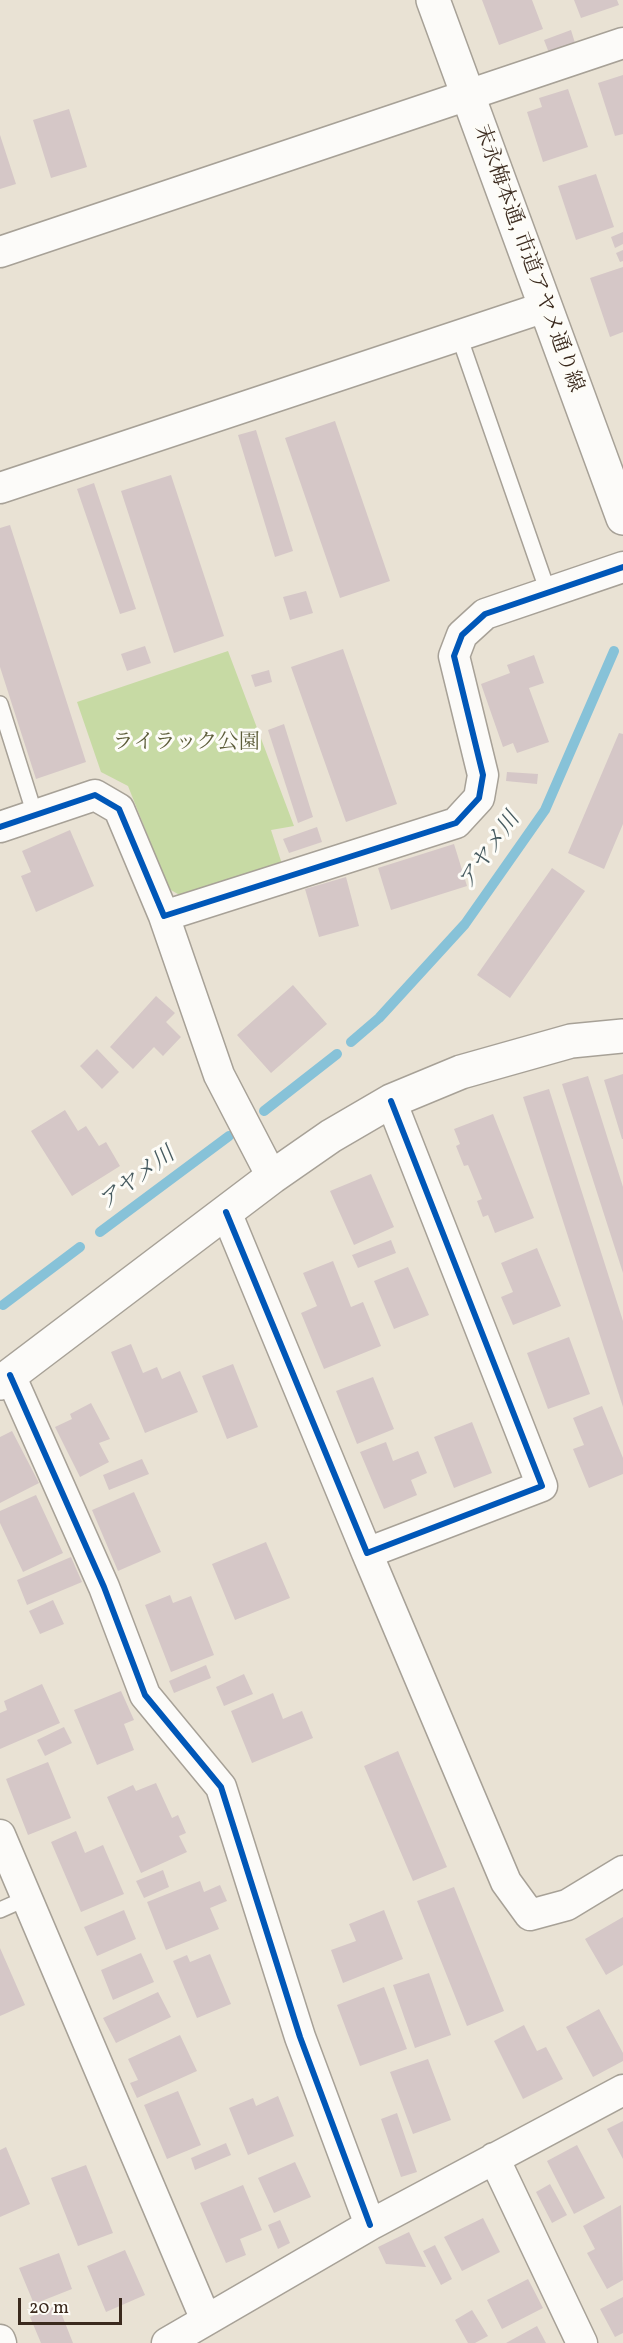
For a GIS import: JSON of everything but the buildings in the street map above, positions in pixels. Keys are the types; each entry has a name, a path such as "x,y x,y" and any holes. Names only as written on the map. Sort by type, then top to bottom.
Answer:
{"street":[{"name":"末永梅本通, 市道アヤメ通り線","path":"433,0 623,518"},
{"path":"0,252 623,43"},
{"path":"0,488 545,307"},
{"path":"164,916 456,823 479,798 483,775 454,656 462,635 485,614 623,567"},
{"path":"0,827 95,795 119,809 164,916 219,1075 272,1177"},
{"path":"370,2225 300,2037 220,1787 145,1695 104,1587 5,1379 272,1177 331,1136 391,1101 460,1072 571,1041 623,1036"},
{"path":"368,1553 542,1485 391,1101"},
{"path":"226,1212 506,1882 530,1915 567,1905 623,1871"},
{"path":"0,1835 206,2320"},
{"path":"167,2343 370,2225 623,2090"},
{"path":"494,2158 582,2343"}],"lane":[{"path":"459,336 548,592"},
{"path":"0,704 35,815"},
{"path":"0,1910 27,1898"}],"green space":[{"name":"ライラック公園","path":"228,651 294,826 271,830 282,864 185,898 169,889 128,786 101,772 77,702"}],"waterway":[{"name":"アヤメ川","path":"351,1042 379,1018 465,924 545,810 614,651"},
{"name":"アヤメ川","path":"264,1111 337,1054"},
{"name":"アヤメ川","path":"100,1232 229,1136"},
{"name":"アヤメ川","path":"3,1305 80,1247"}],"cycle path":[{"path":"0,827 95,795 119,809 164,916 456,823 479,798 483,775 454,656 462,635 485,614 623,567"},
{"path":"226,1212 367,1553 542,1486 391,1101"},
{"path":"10,1375 104,1587 145,1695 221,1787 300,2037 370,2225"}]}
